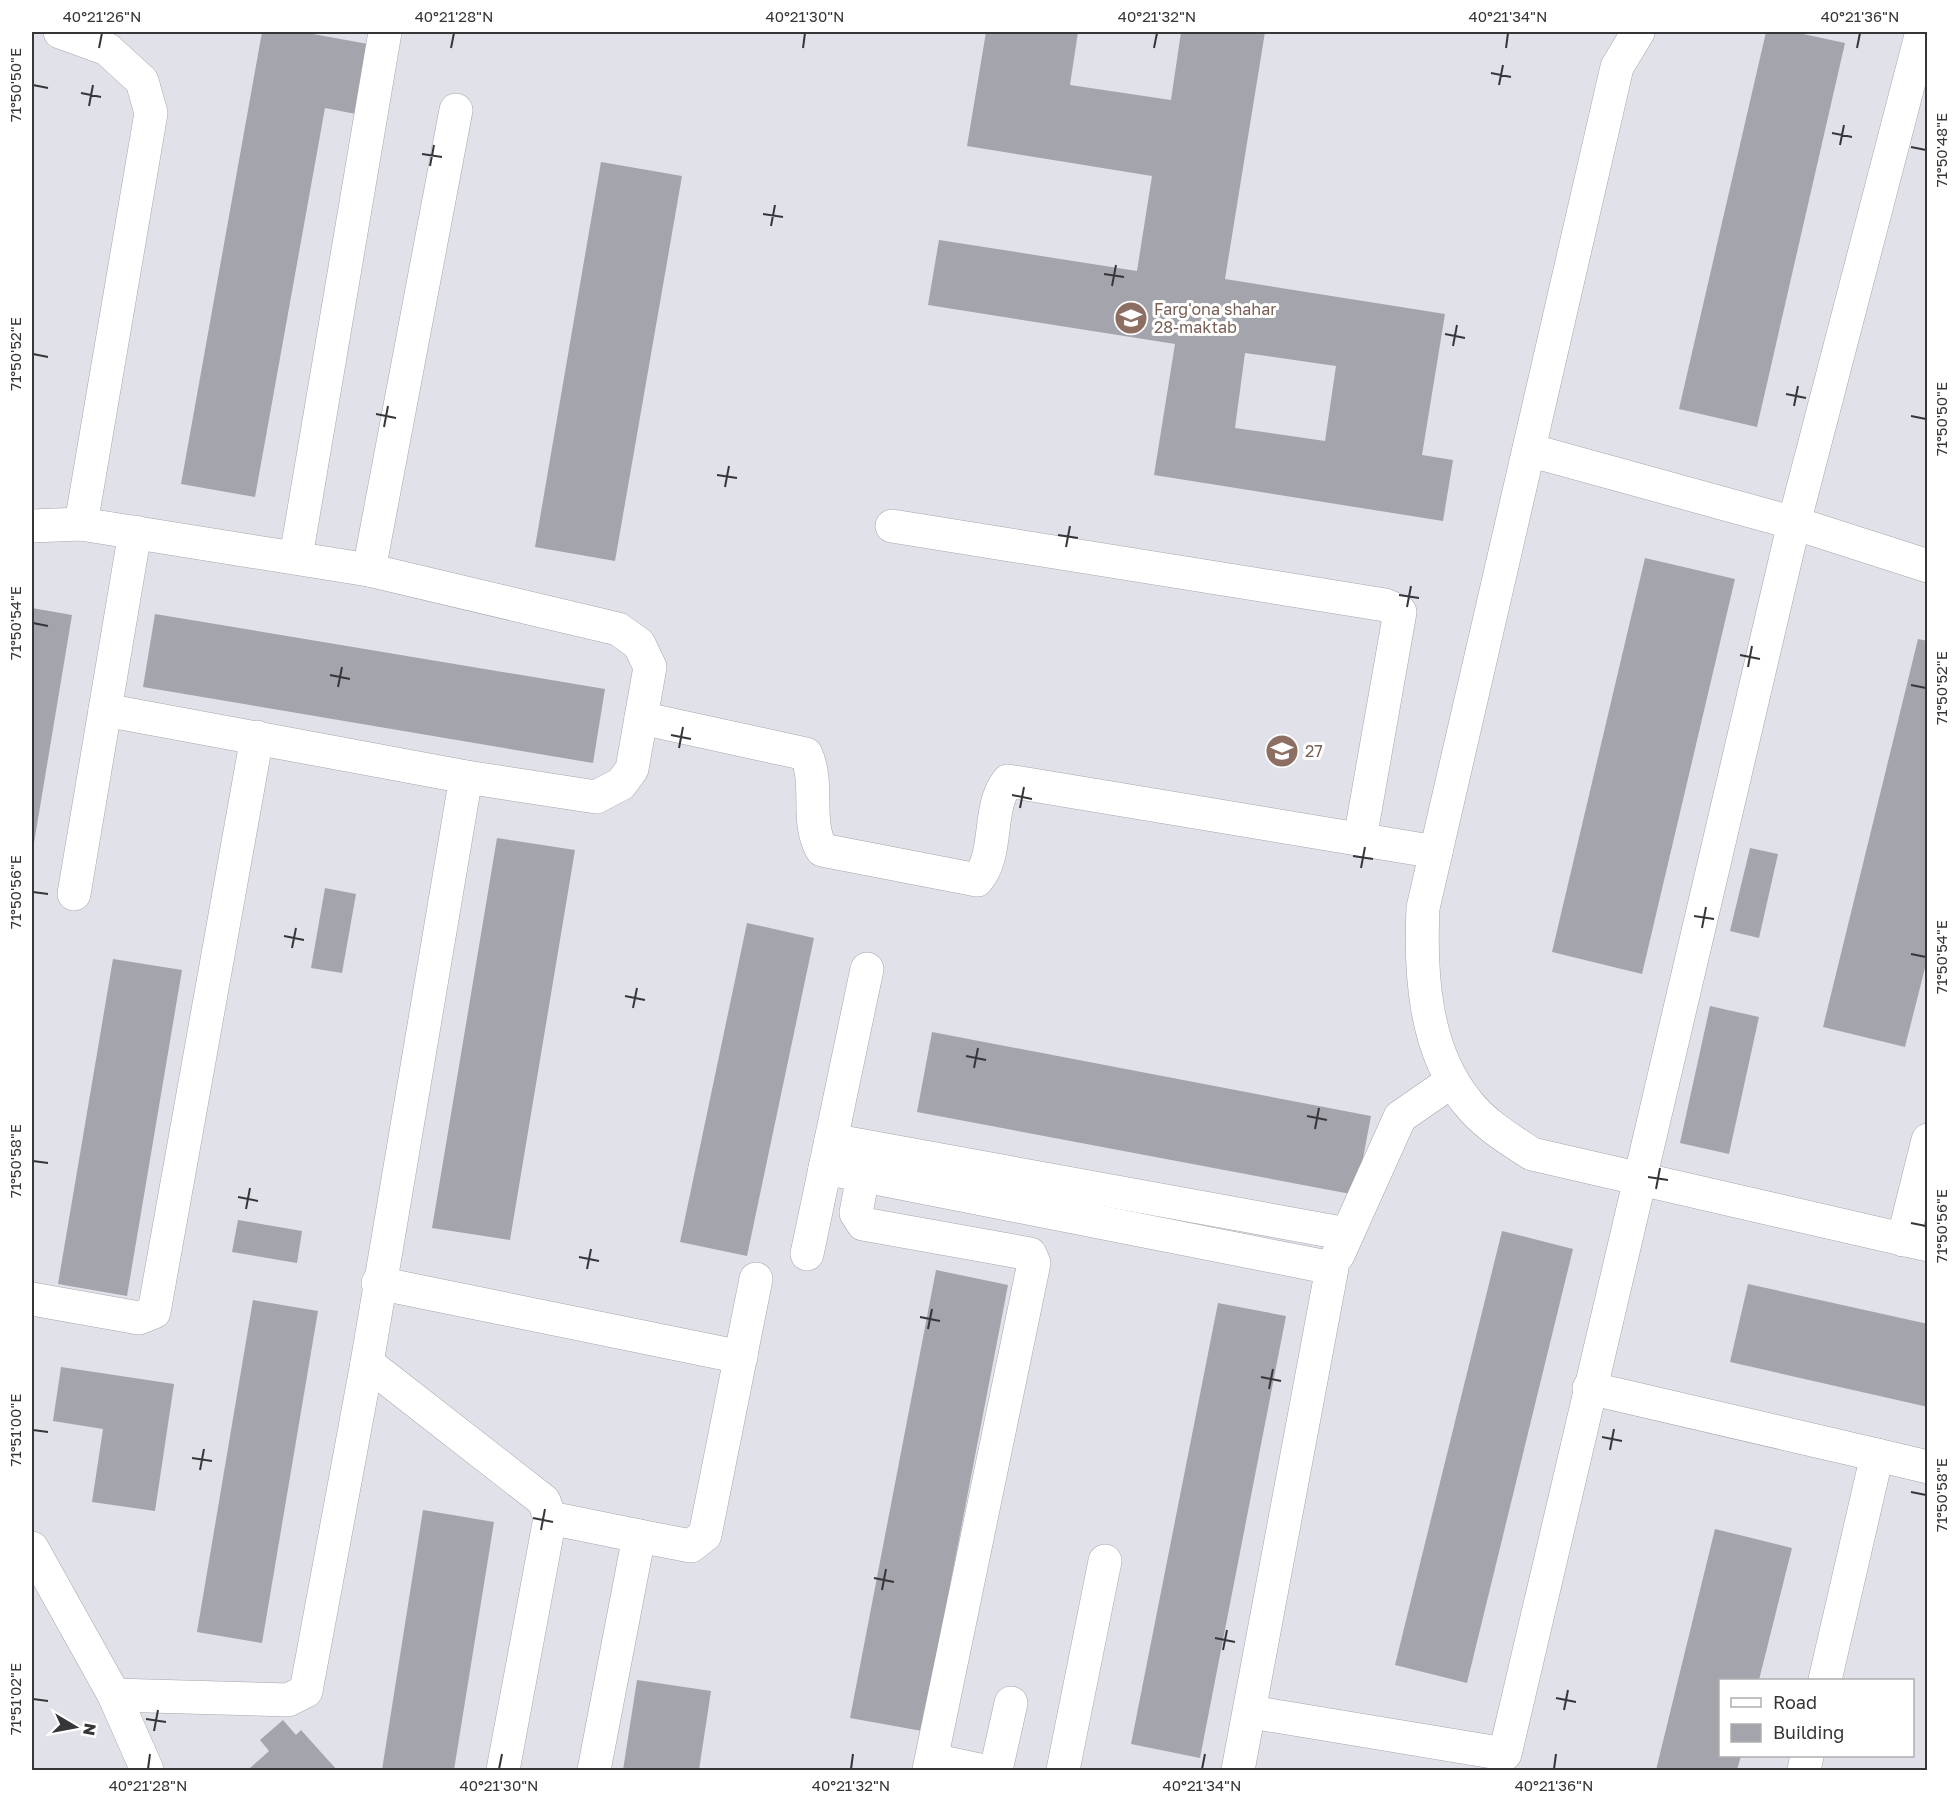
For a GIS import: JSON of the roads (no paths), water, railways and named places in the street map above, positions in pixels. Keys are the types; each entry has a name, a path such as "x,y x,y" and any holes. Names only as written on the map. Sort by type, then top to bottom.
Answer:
{"street":[{"path":"60,32 107,49 142,81 151,113 81,524"},
{"path":"296,557 385,32"},
{"path":"1638,32 1617,67 1423,908 1421,952 1425,995 1436,1039 1452,1081 1467,1103 1487,1122 1532,1154 1915,1243 1928,1140"},
{"path":"1251,1712 1506,1762 1589,1388 1641,1179 1794,523 1922,32"},
{"path":"369,570 456,110"},
{"path":"1529,450 1794,523 1928,566"},
{"path":"32,526 81,524 369,570 618,630 639,644 650,667 632,769 621,784 596,797 466,777 105,710"},
{"path":"892,526 1385,605 1400,612 1360,839"},
{"path":"74,894 135,532"},
{"path":"640,718 806,754 812,767 814,836 822,850 977,880 986,870 1000,792 1008,781 1436,852"},
{"path":"32,1299 139,1318 154,1312 257,737"},
{"path":"114,1695 288,1700 306,1691 367,1363 378,1283 466,777"},
{"path":"807,1254 867,969"},
{"path":"1238,1770 1251,1712 1332,1268 1400,1117 1452,1081"},
{"path":"828,1154 1347,1234"},
{"path":"828,1154 862,1175 1332,1268"},
{"path":"862,1175 856,1213 863,1224 1030,1254 1034,1263 930,1765 979,1770"},
{"path":"550,1518 691,1546 705,1535 756,1279"},
{"path":"378,1283 741,1356"},
{"path":"367,1363 544,1501 550,1518 503,1770"},
{"path":"1589,1388 1928,1467"},
{"path":"1825,1679 1877,1455"},
{"path":"594,1770 639,1536"},
{"path":"32,1548 114,1695 147,1770"},
{"path":"1063,1770 1104,1561"},
{"path":"996,1770 1011,1703"}],"place":[{"name":"Farg'ona shahar 28-maktab","path":"1131,318"},
{"name":"27","path":"1282,751"}]}
